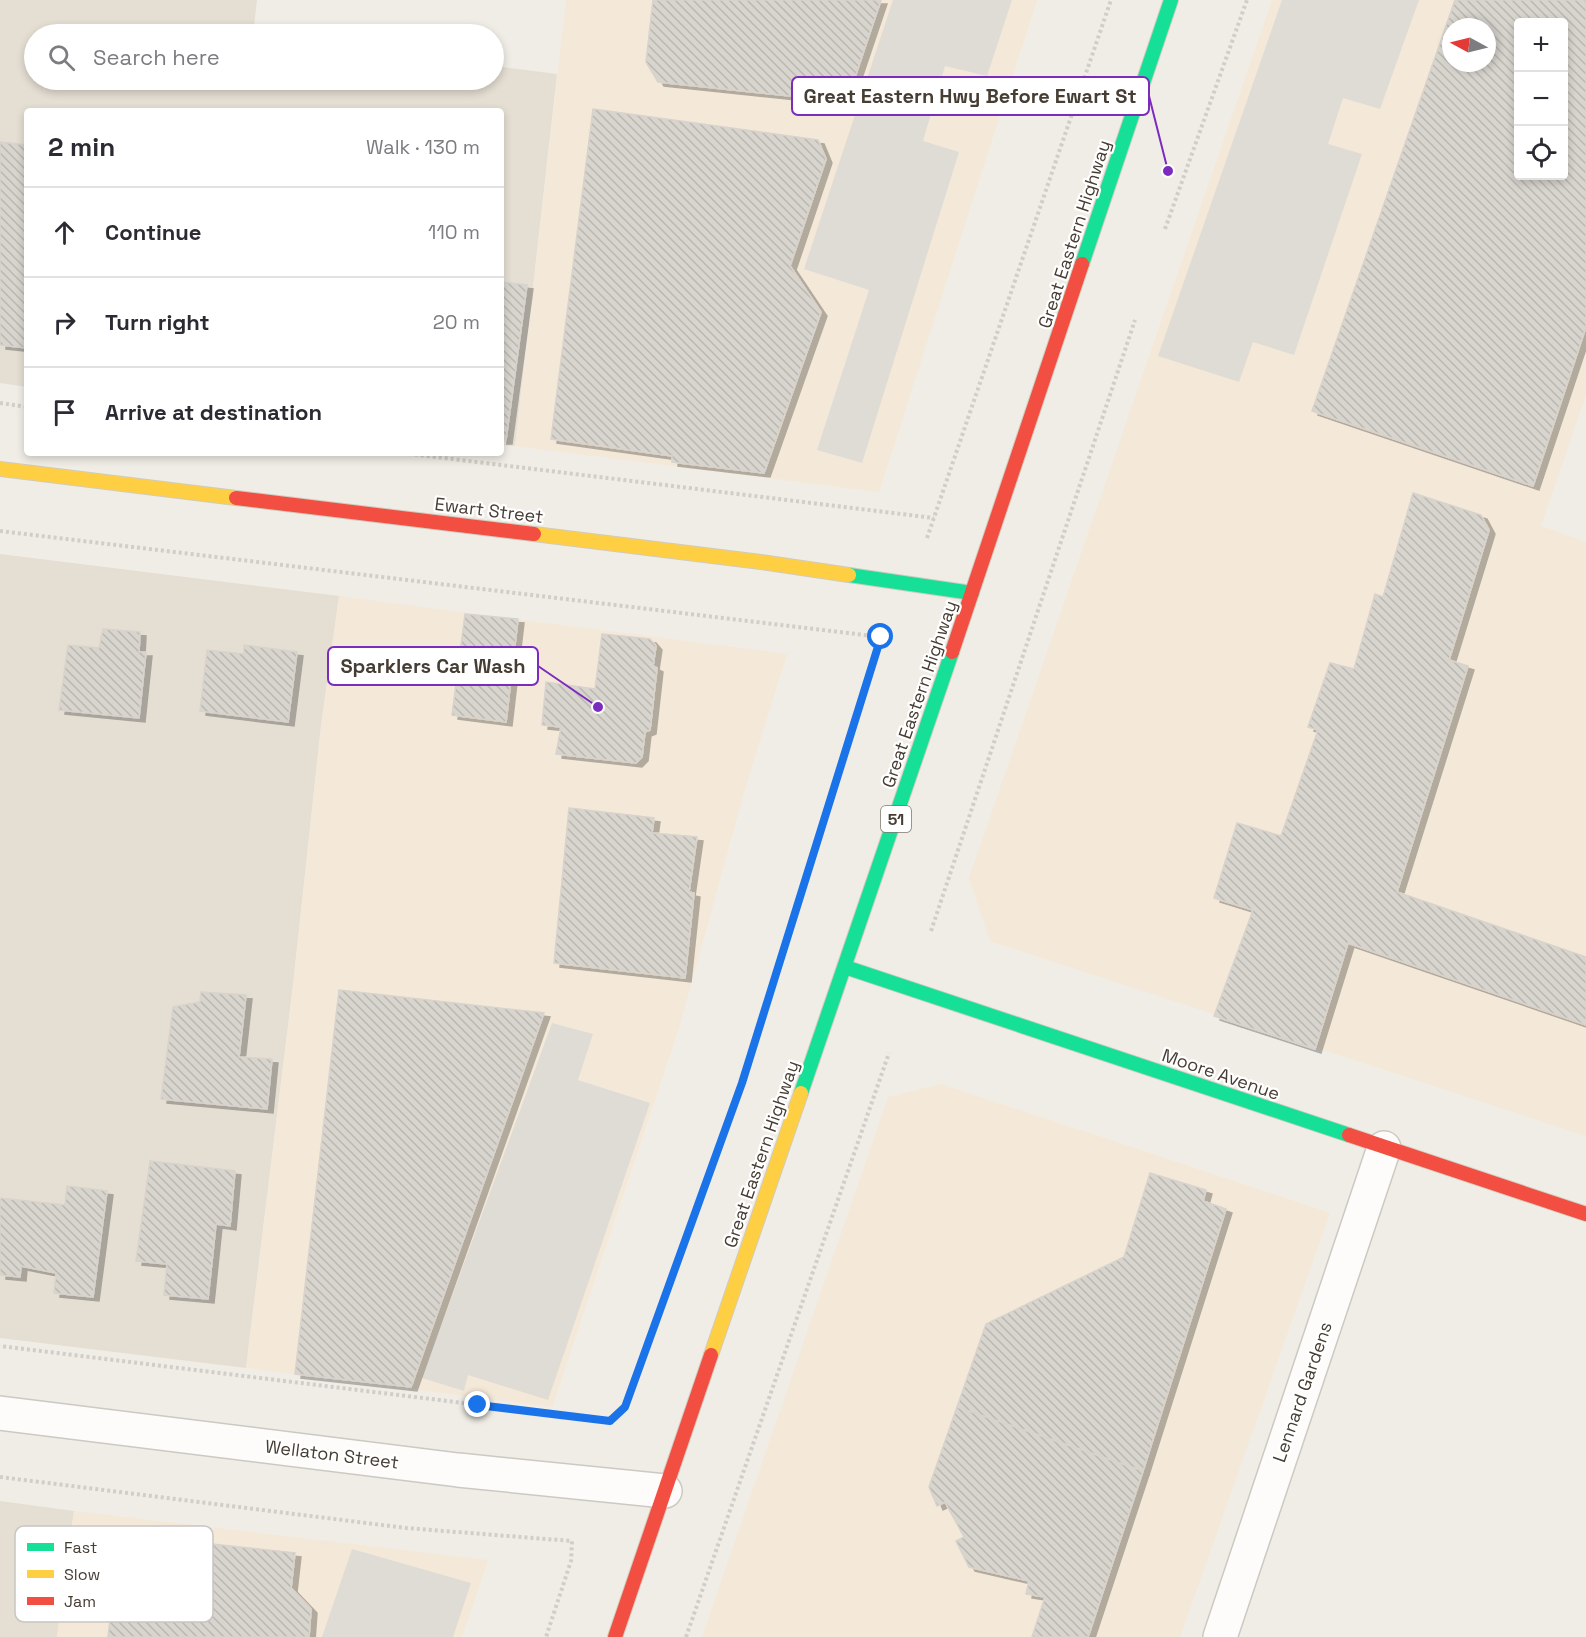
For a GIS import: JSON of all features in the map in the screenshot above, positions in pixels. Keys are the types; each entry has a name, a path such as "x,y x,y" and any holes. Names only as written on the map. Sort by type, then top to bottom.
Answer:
{"main road":[{"name":"Great Eastern Highway","path":"615,1637 845,967 1172,0"},
{"name":"Ewart Street","path":"0,469 761,562 972,593"},
{"name":"Moore Avenue","path":"845,967 1586,1214"}],"street":[{"name":"Lennard Gardens","path":"1220,1637 1384,1148"},
{"name":"Wellaton Street","path":"0,1413 459,1470 664,1491"}],"path":[{"path":"927,538 1111,0"},
{"path":"1166,229 1247,0"},
{"path":"931,931 1135,320"},
{"path":"0,403 24,406"},
{"path":"428,456 934,518"},
{"path":"0,531 881,637 742,1083 625,1407 610,1421 0,1346"},
{"path":"686,1637 889,1053"},
{"path":"0,1477 406,1528 572,1541 571,1561 546,1637"}],"shaded area":[{"path":"0,0 257,0 254,24 24,24 24,90 504,90 504,67 557,74 515,446 504,445 504,108 24,108 24,387 0,383"},
{"path":"566,0 1037,0 879,492 515,446"},
{"path":"893,0 1012,0 987,76 945,66 923,141 959,152 862,463 817,450 869,290 804,269"},
{"path":"1272,0 1586,0 1586,395 1541,526 1586,542 1586,1136 990,941 969,878"},
{"path":"1282,0 1419,0 1380,109 1343,98 1328,144 1362,154 1294,355 1253,342 1239,382 1158,356"},
{"path":"0,554 339,596 321,726 293,985 246,1368 0,1338"},
{"path":"339,596 787,654 747,782 679,1028 552,1407 246,1368 293,985 321,726"},
{"path":"552,1023 593,1034 578,1080 650,1103 548,1400 468,1375 464,1391 422,1378"},
{"path":"941,1084 1330,1213 1180,1637 702,1637 888,1097"},
{"path":"0,1501 74,1511 72,1526 15,1526 15,1622 59,1622 57,1637 0,1637"},
{"path":"74,1511 201,1526 72,1526"},
{"path":"213,1527 488,1560 462,1637 57,1637 59,1622 213,1622"},
{"path":"352,1549 471,1583 453,1637 322,1637"}],"building":[{"path":"653,0 881,0 854,80 828,100 658,82 646,62"},
{"path":"1455,0 1586,0 1586,327 1533,486 1312,411 1442,37 1442,72 1496,72 1496,18 1449,18"},
{"path":"593,109 818,140 826,159 790,266 821,312 764,473 672,462 672,456 551,439"},
{"path":"0,142 24,145 24,348 0,345"},
{"path":"504,282 527,285 506,440 504,440"},
{"path":"1413,493 1481,515 1489,530 1449,660 1468,666 1397,892 1586,957 1586,1025 1348,943 1315,1049 1214,1016 1253,910 1214,898 1237,823 1281,836 1318,730 1308,727 1330,663 1354,669 1375,594 1383,597"},
{"path":"465,614 518,619 506,722 452,715"},
{"path":"103,629 140,632 139,652 146,652 139,718 59,710 68,645 99,648"},
{"path":"602,634 650,639 656,646 653,666 657,668 650,730 645,732 642,757 636,763 556,754 561,727 542,725 546,682 595,689"},
{"path":"244,645 297,652 288,722 200,711 207,650 244,654"},
{"path":"569,808 654,818 652,833 697,837 689,892 694,893 685,978 554,963"},
{"path":"339,990 544,1013 411,1387 295,1374"},
{"path":"201,992 246,995 239,1057 272,1059 267,1109 161,1099 173,1007 200,1002"},
{"path":"150,1161 235,1171 230,1226 216,1224 208,1299 164,1295 167,1264 136,1261"},
{"path":"1150,1173 1206,1190 1203,1201 1226,1209 1143,1471 957,1407 986,1324 1124,1257"},
{"path":"67,1186 107,1191 93,1297 54,1293 56,1273 21,1266 20,1277 0,1275 0,1198 65,1205"},
{"path":"957,1407 1143,1471 1088,1637 1032,1637 1045,1597 1026,1594 1029,1581 969,1567 956,1541 964,1537 945,1502 937,1506 929,1487"},
{"path":"213,1544 295,1553 291,1588 311,1609 309,1637 108,1637 110,1622 213,1622"}],"traffic: fast":[{"path":"1082,264 1171,0"},
{"path":"849,575 972,593"},
{"path":"801,1093 952,652"},
{"path":"845,967 1349,1135"}],"traffic: slow":[{"path":"0,469 236,498"},
{"path":"534,534 849,575"},
{"path":"711,1355 801,1093"}],"traffic: jam":[{"path":"952,652 1082,264"},
{"path":"236,498 534,534"},
{"path":"1349,1135 1586,1214"},
{"path":"615,1637 711,1355"}],"place":[{"name":"Great Eastern Hwy Before Ewart St","path":"1168,171"},
{"name":"Sparklers Car Wash","path":"598,707"}],"route":[{"path":"478,1405 610,1421 625,1407 742,1083 881,637"}]}
